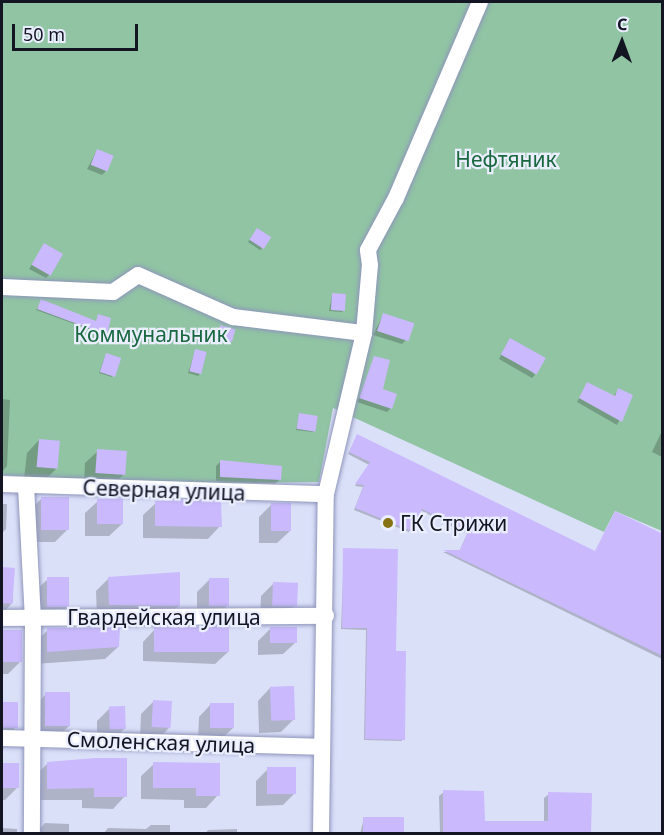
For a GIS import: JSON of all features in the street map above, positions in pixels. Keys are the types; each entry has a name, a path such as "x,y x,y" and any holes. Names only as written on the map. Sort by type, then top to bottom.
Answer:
{"street":[{"path":"321,834 320,747 326,616 326,494 364,333 370,266 368,250 396,198 480,2"},
{"path":"2,287 113,292 138,275 233,317 364,333"},
{"name":"Северная улица","path":"2,484 326,494"},
{"path":"26,486 33,618 32,834"},
{"name":"Гвардейская улица","path":"2,618 326,616"},
{"name":"Смоленская улица","path":"2,738 320,747"}],"green space":[{"path":"2,2 662,2 662,531 615,511 604,532 333,408 319,482 140,484 2,475"}],"building":[{"path":"97,149 114,156 107,172 91,165"},
{"path":"257,228 271,237 264,249 249,240"},
{"path":"44,243 63,254 51,276 32,265"},
{"path":"332,293 346,294 345,311 331,310"},
{"path":"41,299 96,321 98,314 111,318 107,335 37,309"},
{"path":"383,313 414,323 409,341 377,331"},
{"path":"220,325 235,329 232,342 217,338"},
{"path":"510,338 546,358 537,374 501,355"},
{"path":"195,349 207,352 201,374 189,371"},
{"path":"106,353 121,358 115,377 100,372"},
{"path":"374,356 390,360 383,389 397,394 392,409 359,398"},
{"path":"587,382 615,396 618,388 633,395 622,422 579,398"},
{"path":"299,413 318,416 315,432 296,429"},
{"path":"357,434 595,551 615,511 663,534 663,656 443,550 460,550 468,532 422,509 412,531 355,508 364,485 355,484 370,462 349,452"},
{"path":"39,439 60,441 57,469 37,467"},
{"path":"97,449 127,451 125,475 95,473"},
{"path":"220,460 282,466 281,480 220,477"},
{"path":"41,497 69,497 69,530 41,530"},
{"path":"97,499 123,499 123,524 97,524"},
{"path":"155,501 221,501 222,527 155,526"},
{"path":"271,503 291,503 291,531 271,531"},
{"path":"343,548 398,549 396,651 406,651 405,740 365,739 367,628 342,628"},
{"path":"2,567 15,568 12,604 2,603"},
{"path":"180,572 180,606 109,605 108,577"},
{"path":"47,577 69,577 69,607 47,607"},
{"path":"209,578 229,578 229,606 209,606"},
{"path":"273,582 298,583 297,607 272,606"},
{"path":"154,627 229,627 229,652 154,652"},
{"path":"270,627 297,627 297,643 270,643"},
{"path":"47,628 120,628 119,647 47,652"},
{"path":"2,630 22,630 22,662 2,662"},
{"path":"294,686 295,720 271,721 270,687"},
{"path":"45,692 70,692 70,726 45,726"},
{"path":"153,700 172,701 171,728 152,727"},
{"path":"2,702 18,702 18,728 2,728"},
{"path":"210,703 234,703 234,728 210,728"},
{"path":"125,706 126,729 110,730 109,707"},
{"path":"127,758 127,797 94,797 94,788 47,789 47,762"},
{"path":"153,762 220,763 220,796 196,796 196,788 153,788"},
{"path":"2,763 19,763 19,788 2,788"},
{"path":"267,767 296,767 296,794 267,794"},
{"path":"443,790 484,791 485,821 548,821 548,792 592,793 591,834 443,834"},
{"path":"363,817 404,817 404,834 363,834"}],"place":[{"name":"ГК Стрижи","path":"388,523"}],"park label":[{"name":"Нефтяник","path":"506,159"},
{"name":"Коммунальник","path":"151,334"}]}
